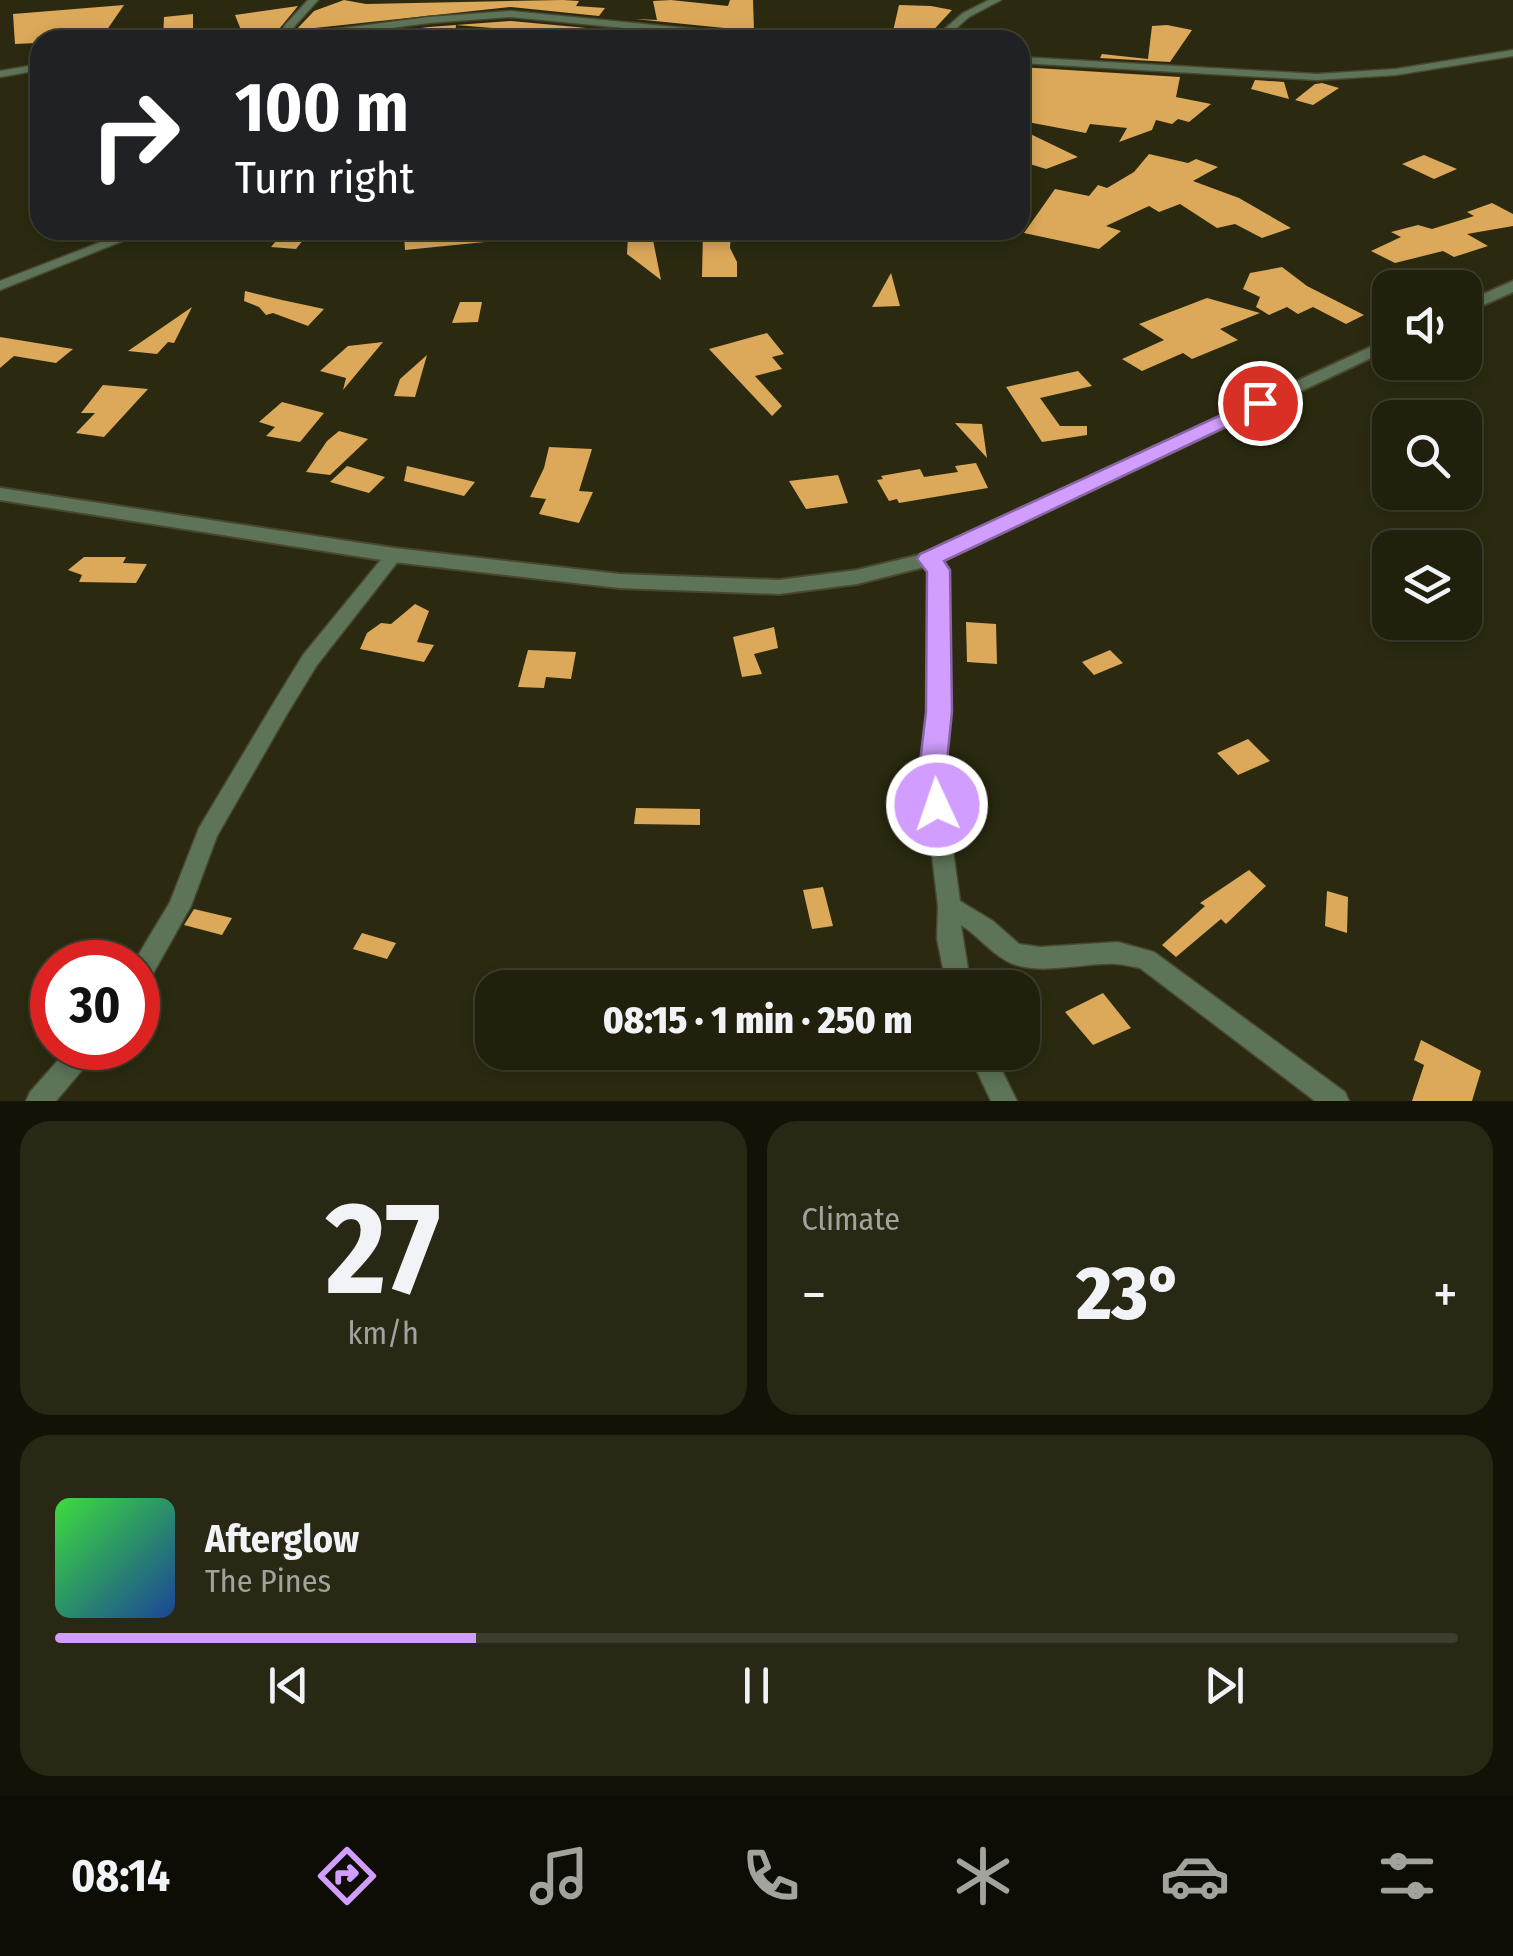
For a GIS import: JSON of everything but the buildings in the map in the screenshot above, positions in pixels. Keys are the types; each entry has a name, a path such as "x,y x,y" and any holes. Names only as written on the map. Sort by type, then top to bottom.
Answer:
{"street":[{"path":"287,30 312,0"},
{"path":"948,30 966,14 996,0"},
{"path":"356,30 511,14 675,30"},
{"path":"1030,61 1317,76 1396,72 1513,53"},
{"path":"1,75 30,69"},
{"path":"0,286 118,240"},
{"path":"1482,300 1513,286"},
{"path":"0,494 394,555 620,581 779,587 857,577 928,559 1372,351"},
{"path":"160,940 180,906 207,834 280,708 310,660 394,555"},
{"path":"928,559 939,570 939,712 932,771 955,970"},
{"path":"949,906 985,928 1014,953 1040,958 1118,953 1146,959 1336,1101"},
{"path":"38,1101 66,1070"},
{"path":"989,1070 1004,1101"}],"route":[{"path":"937,805 932,771 939,712 939,570 928,559 1260,403"}]}
